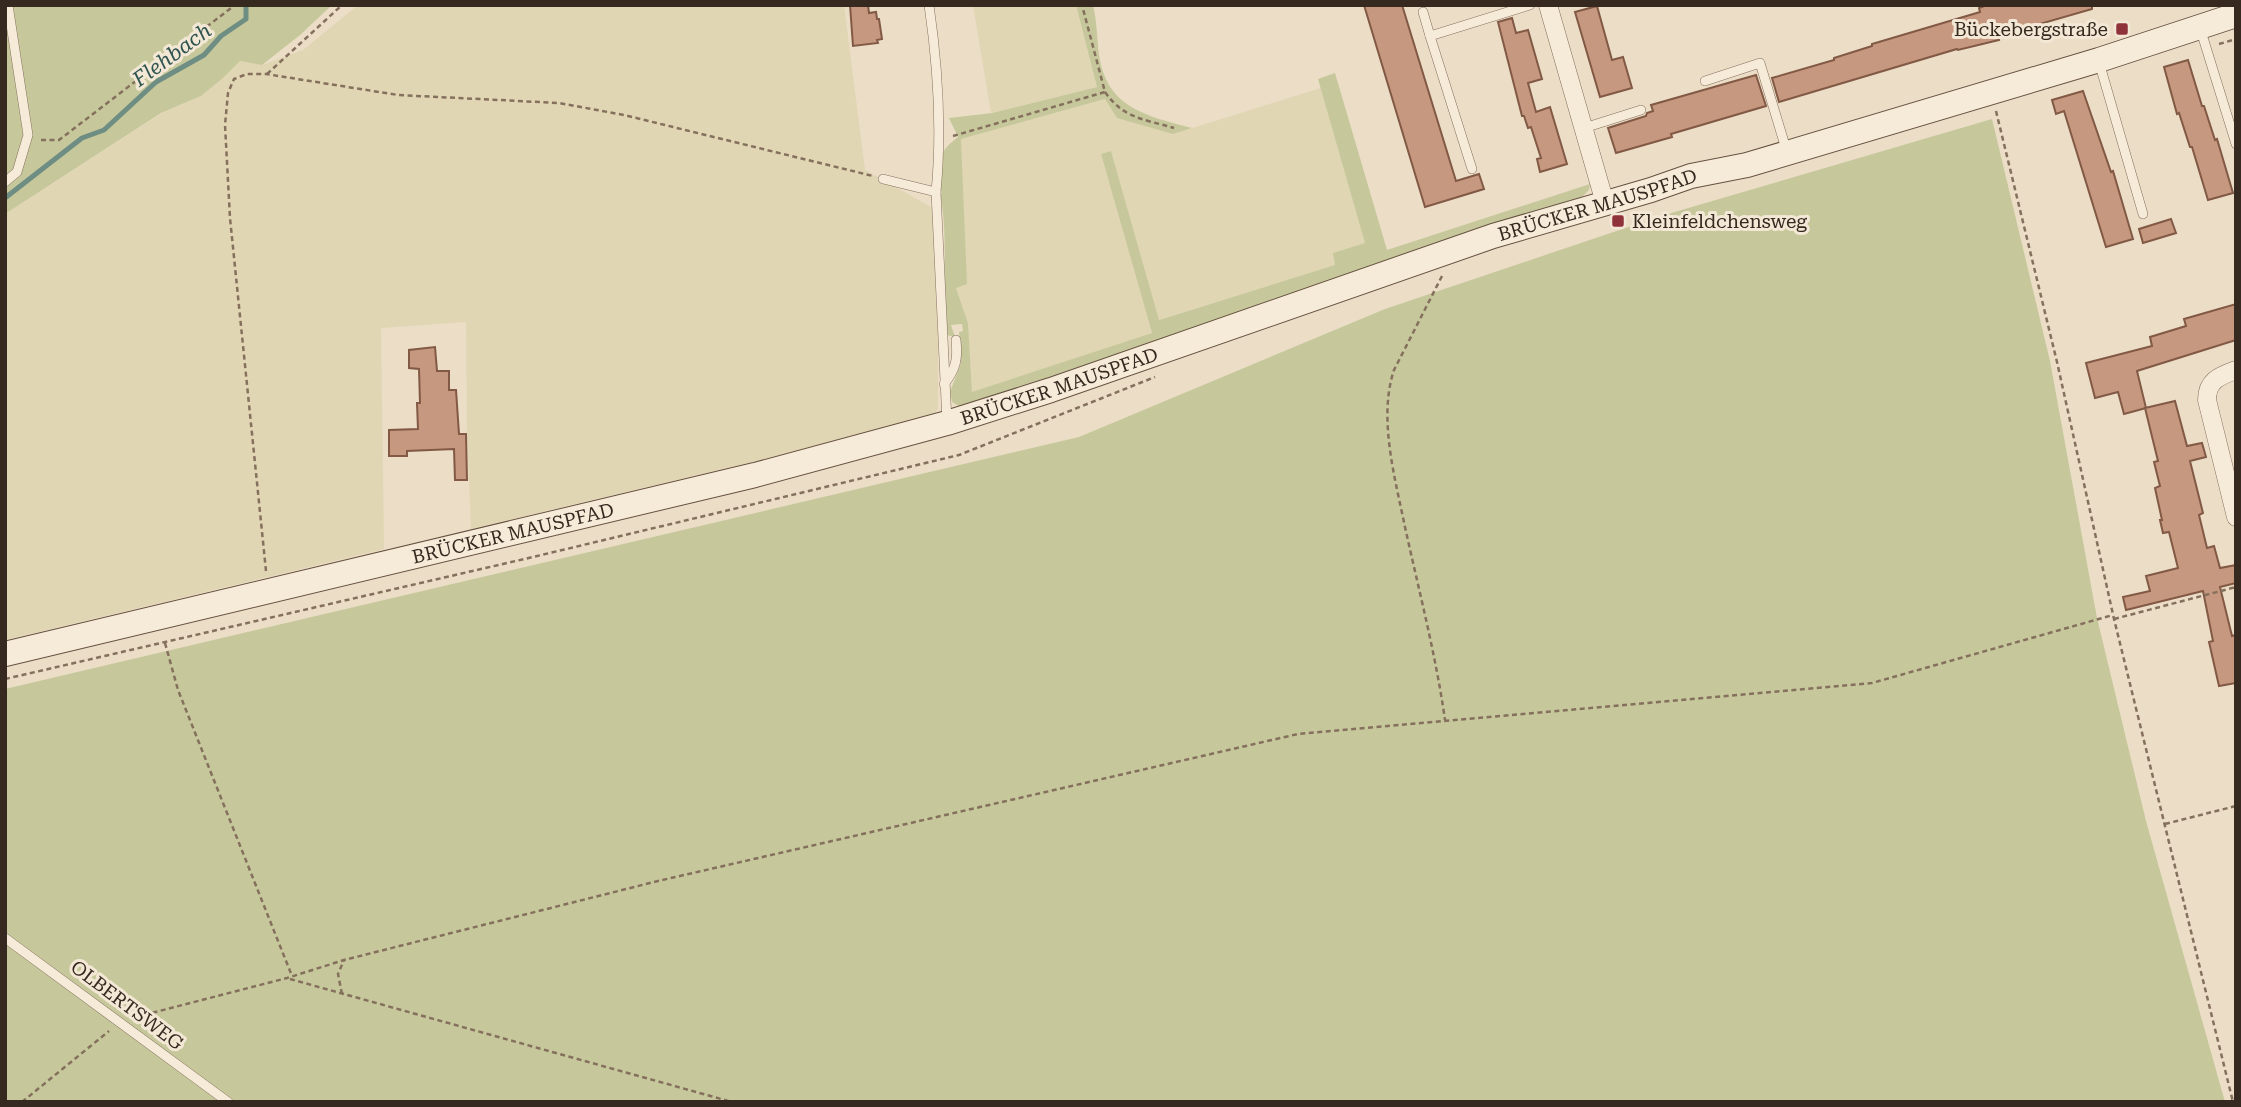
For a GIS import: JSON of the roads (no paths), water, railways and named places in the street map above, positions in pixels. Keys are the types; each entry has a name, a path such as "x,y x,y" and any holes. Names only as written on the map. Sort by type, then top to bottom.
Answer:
{"main road":[{"name":"BRÜCKER MAUSPFAD","path":"5,654 755,475 947,423 1051,390 1447,252 1691,176 1727,170 2099,60 2236,15"}],"street":[{"path":"1548,5 1605,203"},
{"path":"2236,370 2210,383 2207,391 2236,517"}],"lane":[{"path":"5,182 17,172 28,135 8,5"},
{"path":"929,5 933,31 939,156 936,192 947,423"},
{"path":"1430,36 1530,5"},
{"path":"1423,12 1472,169"},
{"path":"2200,26 2236,144"},
{"path":"2099,60 2143,214"},
{"path":"1704,81 1760,63 1787,152"},
{"path":"1584,128 1641,110"},
{"path":"883,179 936,192"},
{"path":"944,384 956,367 956,340"},
{"name":"OLBERTSWEG","path":"5,938 228,1102"}],"waterway":[{"name":"Flehbach","path":"5,198 82,138 104,130 156,82 204,55 221,36 246,19 246,5"}],"place":[{"name":"Bückebergstraße","path":"2122,29"},
{"name":"Kleinfeldchensweg","path":"1618,221"}]}
